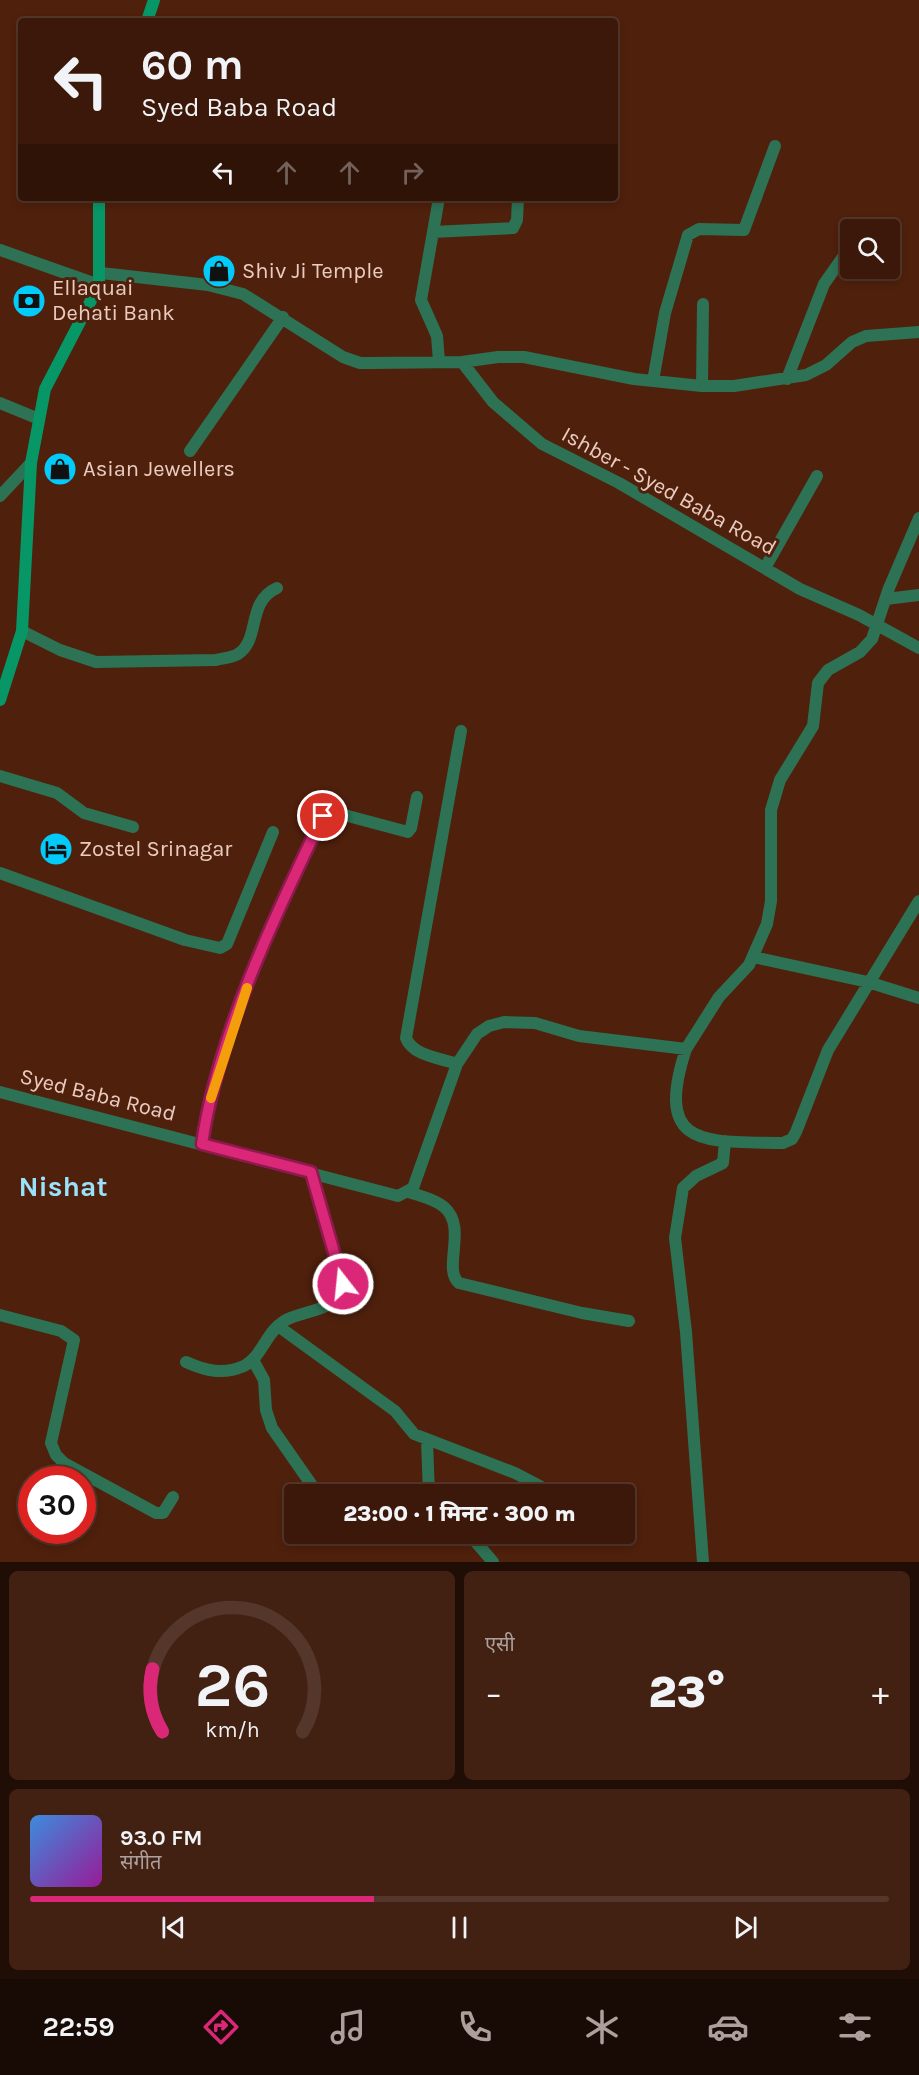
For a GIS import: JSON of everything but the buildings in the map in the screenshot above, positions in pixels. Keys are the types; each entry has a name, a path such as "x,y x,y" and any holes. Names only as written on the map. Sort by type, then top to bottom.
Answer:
{"main road":[{"path":"148,18 154,0"},
{"path":"0,700 22,631 31,464 39,419 45,389 100,279 99,201"}],"street":[{"path":"653,381 665,313 688,235 691,231 699,229 744,230 775,146"},
{"path":"438,201 421,300 437,336 439,361"},
{"path":"433,232 513,228 517,220 518,201"},
{"path":"0,250 100,279 231,290 258,301 351,361 371,363 462,362 498,357 524,357 653,381 702,386 734,386 787,379 816,371 852,342 866,336 919,332"},
{"path":"787,379 824,284 840,261"},
{"path":"702,386 703,304"},
{"path":"190,451 283,317"},
{"name":"Ishber - Syed Baba Road","path":"462,362 493,402 542,444 619,483 800,589 859,615 919,648"},
{"path":"0,403 39,419"},
{"path":"0,496 31,464"},
{"path":"765,568 817,476"},
{"path":"919,518 885,599 877,626 866,647 822,676 813,726 776,790 771,818 770,912 753,957 719,997 686,1049 677,1087 682,1125 692,1135 725,1142 783,1143 792,1139 821,1063 919,901"},
{"path":"22,631 60,650 96,662 216,660 232,656 243,649 262,597 277,588"},
{"path":"885,599 919,595"},
{"path":"457,1064 417,1051 411,1047 406,1038 460,730"},
{"path":"0,776 57,794 84,813 133,827"},
{"path":"202,1144 207,1112 246,990 285,894 323,816 333,812 408,832 411,828 417,797"},
{"path":"0,873 185,940 220,948 226,944 273,831"},
{"path":"753,957 868,982 919,998"},
{"path":"409,1192 416,1181 457,1064 477,1034 504,1022 535,1023 579,1036 686,1049"},
{"name":"Syed Baba Road","path":"0,1092 392,1195 409,1192 438,1203 451,1215 456,1236 453,1275 459,1283 582,1313 629,1321"},
{"path":"703,1562 686,1332 675,1238 683,1188 696,1176 723,1163 725,1142"},
{"path":"186,1362 202,1370 217,1372 239,1368 253,1360 278,1326 286,1320 333,1303 343,1291 311,1172"},
{"path":"0,1315 61,1331 74,1340 51,1443 56,1455 64,1463 156,1513 163,1513 173,1497"},
{"path":"278,1326 395,1411 411,1432 427,1441 503,1468 535,1484"},
{"path":"253,1360 264,1380 266,1410 272,1428 311,1484"},
{"path":"427,1441 429,1484"},
{"path":"477,1544 492,1562"}],"slow traffic":[{"path":"211,1098 247,988"}],"place":[{"name":"Shiv Ji Temple","path":"219,271"},
{"name":"Ellaquai Dehati Bank","path":"29,301"},
{"name":"Asian Jewellers","path":"60,469"},
{"name":"Zostel Srinagar","path":"56,849"}],"district":[{"name":"Nishat","path":"63,1186"}],"route":[{"path":"323,816 285,894 243,1000 207,1112 202,1144 311,1172 343,1284"}]}
